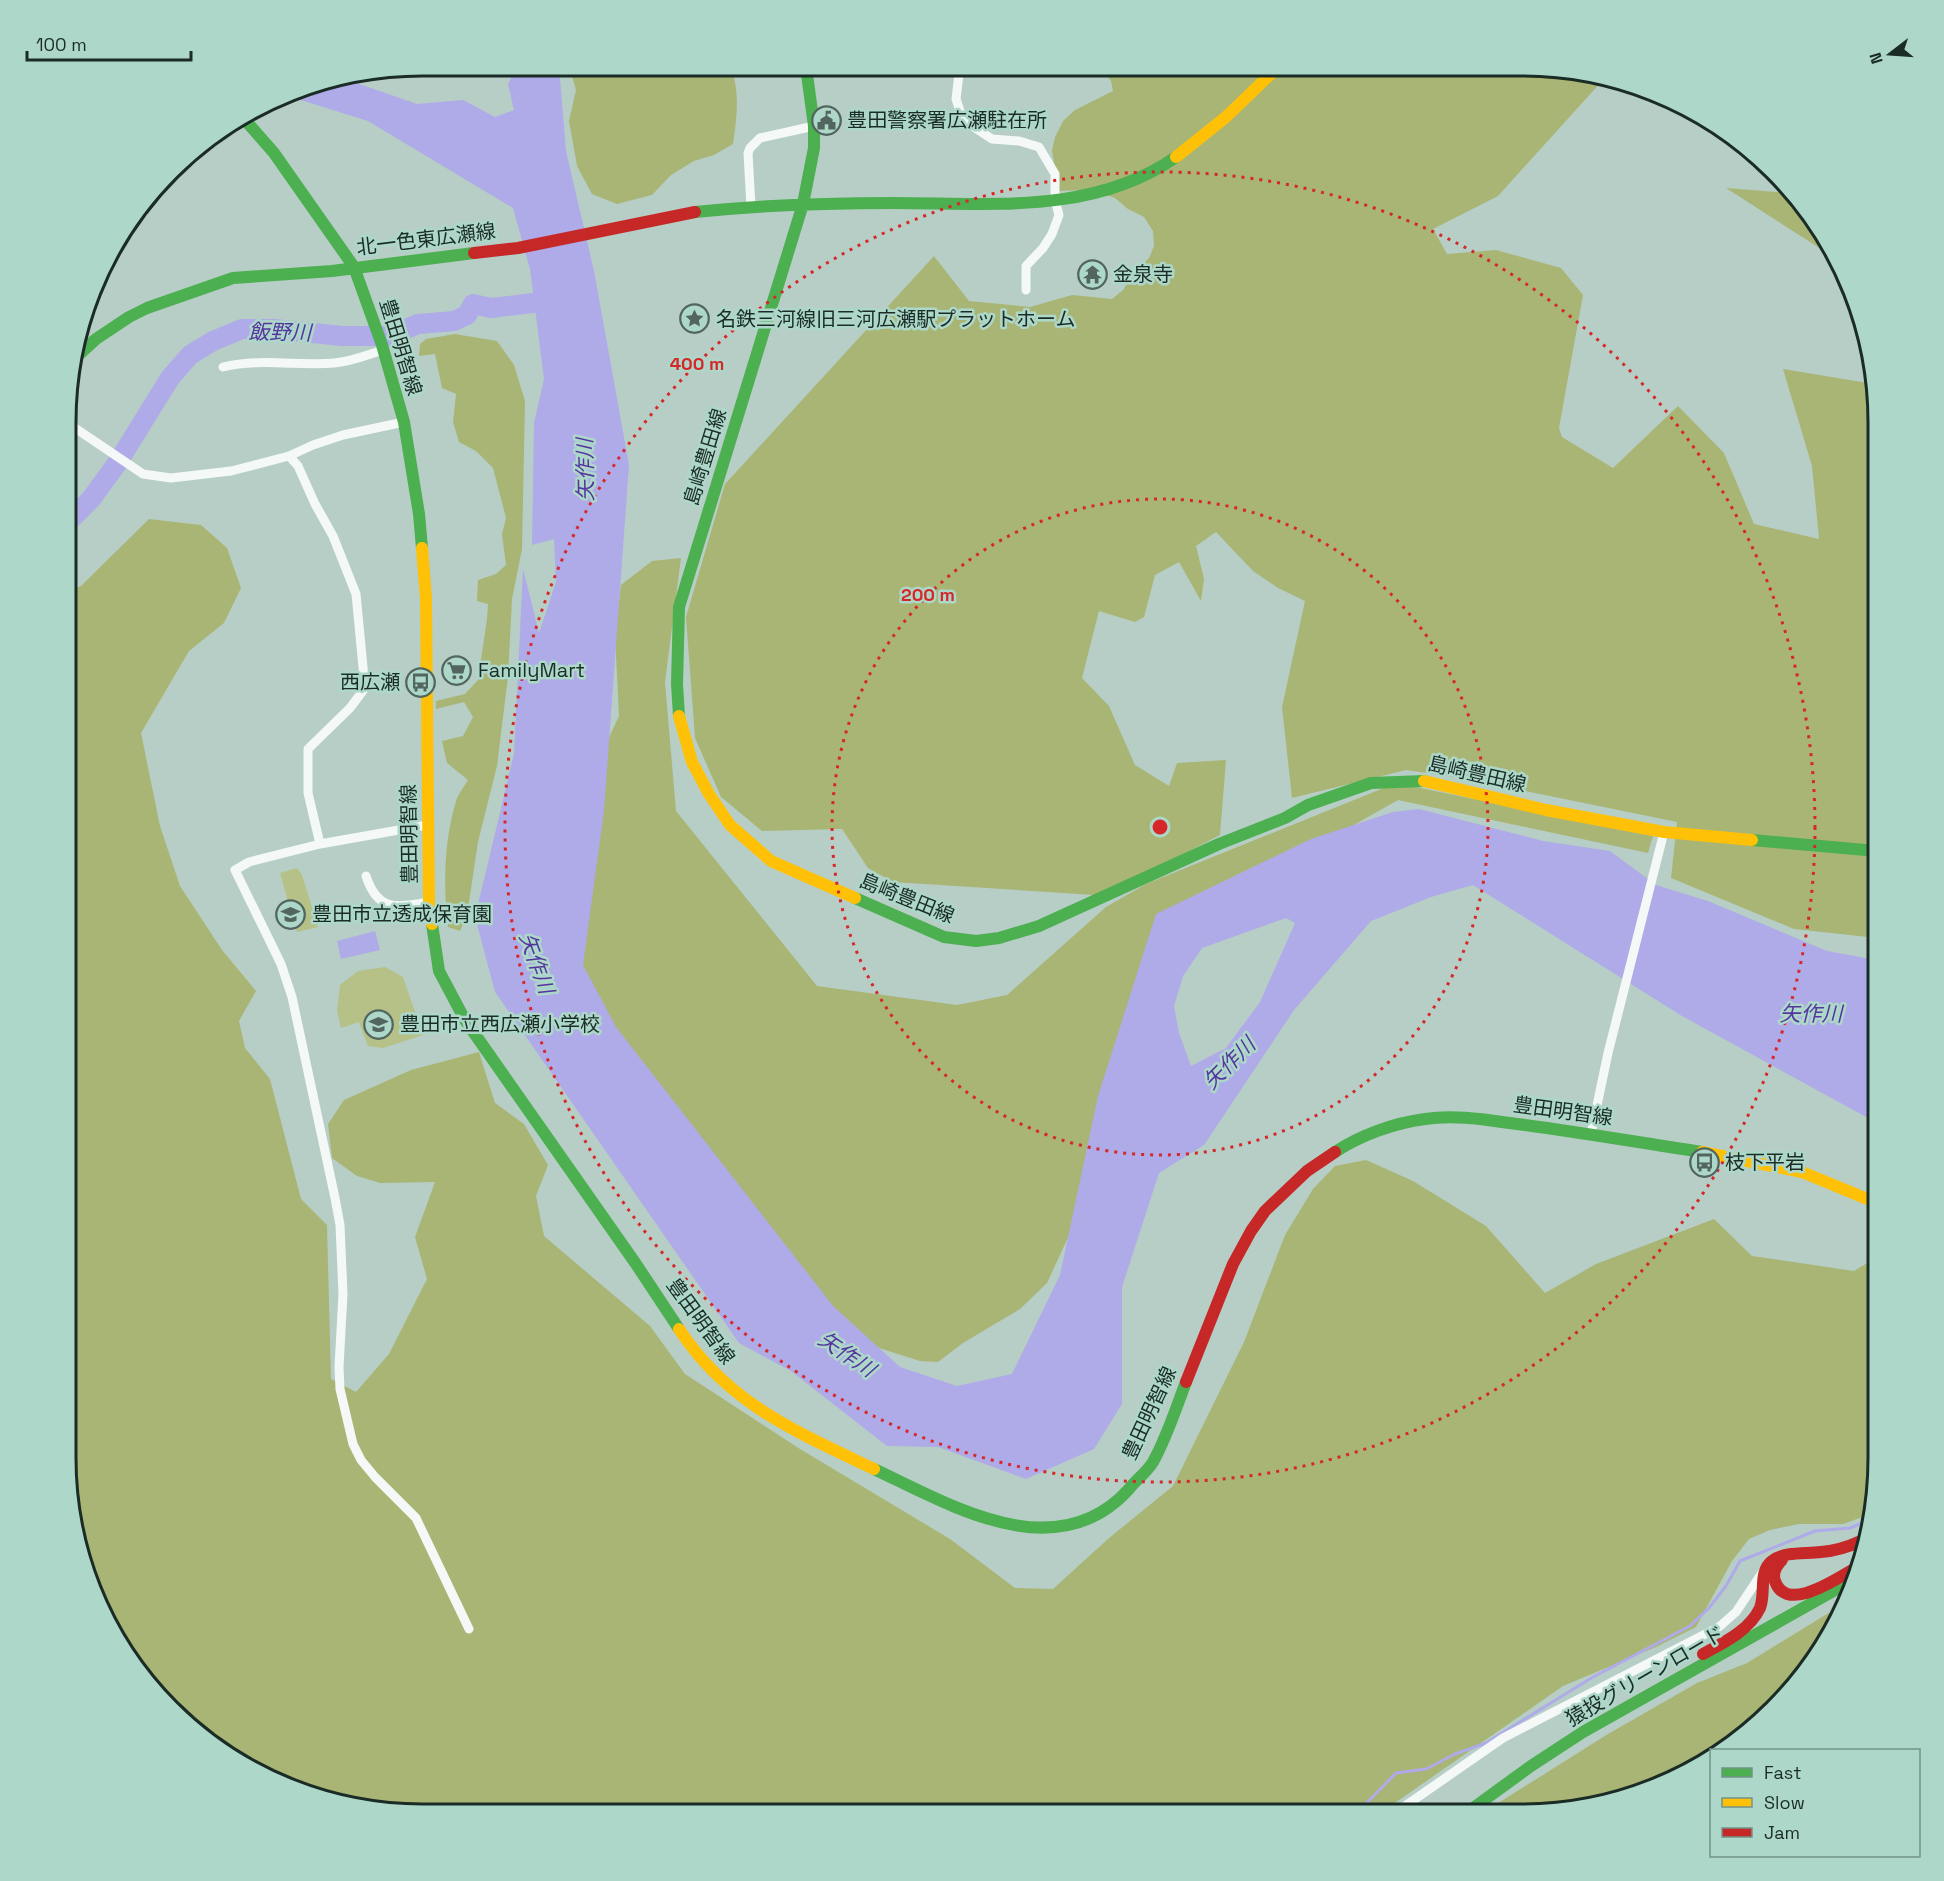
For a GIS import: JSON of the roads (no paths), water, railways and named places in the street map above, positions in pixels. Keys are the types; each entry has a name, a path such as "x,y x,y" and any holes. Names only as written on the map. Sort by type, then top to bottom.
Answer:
{"main road":[{"name":"島崎豊田線","path":"807,76 814,126 814,148 802,204 679,607 677,684 680,723 692,762 709,794 730,825 771,861 944,937 976,941 999,938 1039,926 1220,844 1285,818 1308,804 1371,783 1430,781 1662,838 1868,850"},
{"name":"北一色東広瀬線","path":"84,350 129,317 147,308 233,278 332,271 488,252 538,245 690,213 751,207 802,204 1029,202 1085,196 1127,184 1190,149 1268,76"},
{"name":"豊田明智線","path":"249,123 274,153 354,267 383,348 404,422 419,514 426,598 429,902 435,952 440,971 465,1020 636,1264 688,1343 721,1381 776,1421 949,1505 996,1521 1029,1529 1060,1528 1090,1518 1118,1501 1152,1463 1233,1264 1265,1211 1307,1171 1337,1150 1367,1135 1425,1119 1476,1119 1590,1134 1735,1158 1802,1172 1868,1199"},
{"path":"1553,1751 1618,1704 1733,1636 1755,1618 1763,1598 1765,1568 1776,1558 1828,1551 1857,1542"},
{"path":"1798,1554 1782,1560 1774,1570 1774,1582 1777,1588 1788,1596 1812,1591 1848,1572"},
{"name":"猿投グリーンロード","path":"1479,1804 1553,1751 1680,1676 1843,1586"},
{"path":"1814,1604 1839,1597"}],"street":[{"path":"959,76 956,99 963,120 992,139 1018,141 1039,147 1055,174 1055,200 1059,216 1053,234 1026,266 1026,290"},
{"path":"751,207 748,153 750,148 760,138 814,126"},
{"path":"223,367 236,364 288,362 335,363 383,348"},
{"path":"76,429 143,474 171,478 231,471 290,456 343,435 404,422"},
{"path":"290,456 298,466 333,536 356,594 360,622 365,688 350,708 308,749 308,793 320,844"},
{"path":"428,825 320,844 249,862 235,870 281,964 292,997 335,1198 340,1225 343,1294 340,1389 353,1444 361,1460 375,1477 416,1518 469,1629"},
{"path":"1590,1134 1662,838"},
{"path":"366,876 376,897 386,905 401,906 429,902"},
{"path":"1408,1804 1503,1738 1719,1627 1743,1602 1765,1568"}],"water":[{"name":"矢作川","path":"512,76 560,76 566,151 594,271 629,465 604,811 583,965 616,1027 833,1306 900,1367 957,1386 1012,1374 1060,1275 1098,1096 1156,914 1311,839 1393,812 1419,809 1543,841 1610,851 1656,885 1708,901 1827,951 1868,958 1868,1118 1682,1016 1473,885 1431,897 1371,921 1294,1010 1204,1145 1159,1173 1122,1287 1122,1404 1094,1449 1026,1479 938,1447 887,1446 791,1371 739,1343 495,992 475,917 514,754 523,569 539,633 556,582 554,539 532,545 534,423 544,379 530,269 513,208 368,121 299,99 356,83 417,104 463,100 495,117 514,110 508,84","holes":["1286,918 1295,923 1260,1002 1226,1048 1191,1066 1179,1033 1174,1006 1183,976 1202,948"]},
{"path":"375,931 380,950 341,959 337,941"}],"waterway":[{"name":"飯野川","path":"76,514 91,499 118,462 170,378 190,355 213,341 242,329 274,329 342,336 389,336 418,324 454,321 467,315 473,304 491,308 541,302 562,303"},
{"path":"1366,1804 1396,1773 1426,1769 1455,1754 1486,1743 1593,1677 1690,1626 1709,1608 1726,1586 1740,1561 1815,1531 1850,1528 1861,1523"}],"place":[{"name":"豊田警察署広瀬駐在所","path":"826,120"},
{"name":"金泉寺","path":"1092,274"},
{"name":"名鉄三河線旧三河広瀬駅プラットホーム","path":"695,319"},
{"name":"FamilyMart","path":"457,670"},
{"name":"西広瀬","path":"421,682"},
{"name":"豊田市立透成保育園","path":"291,914"},
{"name":"豊田市立西広瀬小学校","path":"379,1024"},
{"name":"枝下平岩","path":"1704,1162"}]}
